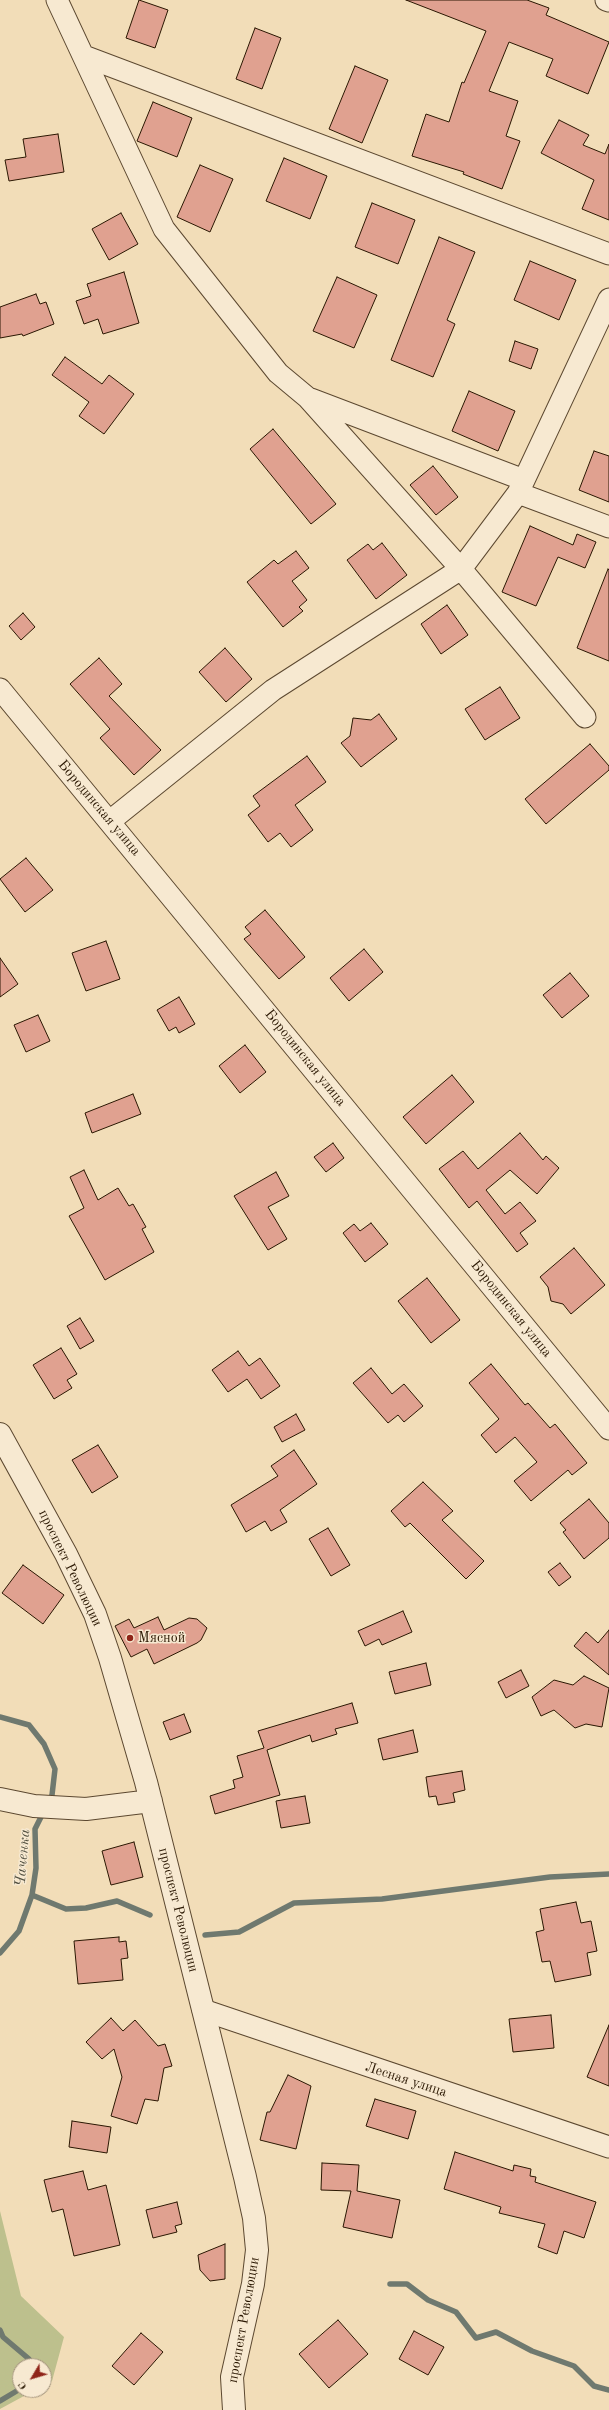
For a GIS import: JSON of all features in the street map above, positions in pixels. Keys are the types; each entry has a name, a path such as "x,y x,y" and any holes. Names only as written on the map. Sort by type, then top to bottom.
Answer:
{"street":[{"path":"57,0 164,229 278,373 308,398 461,568 585,717"},
{"path":"84,56 609,254"},
{"path":"110,821 273,690 461,568 521,486 609,299"},
{"path":"308,398 521,486 609,527"},
{"name":"Бородинская улица","path":"0,689 609,1429"},
{"name":"проспект Революции","path":"0,1434 66,1554 95,1614 121,1693 151,1801 245,2177 254,2218 257,2250 253,2284 232,2377 234,2410"},
{"path":"0,1799 34,1806 67,1809 114,1806 151,1801"},
{"name":"Лесная улица","path":"203,2010 609,2147"}],"green space":[{"path":"0,2211 21,2296 64,2337 52,2381 52,2358 12,2358 12,2398 20,2398 0,2409"}],"building":[{"path":"139,0 168,10 155,48 126,38"},
{"path":"406,0 527,0 549,8 546,15 609,42 588,94 546,76 553,59 509,42 489,91 518,101 506,136 520,141 502,189 463,174 464,172 412,156 426,114 449,122 462,82 464,83 486,31"},
{"path":"255,28 281,38 262,89 236,79"},
{"path":"355,66 388,80 362,143 329,129"},
{"path":"153,102 192,118 177,157 137,141"},
{"path":"559,120 589,135 583,145 605,154 609,144 609,220 582,209 594,180 541,153"},
{"path":"58,134 64,172 9,181 5,160 26,157 23,139"},
{"path":"284,158 327,176 310,219 266,201"},
{"path":"200,165 233,179 210,232 177,217"},
{"path":"372,203 415,220 398,264 355,247"},
{"path":"121,213 138,244 109,260 92,229"},
{"path":"439,237 475,252 447,320 455,324 433,377 391,360"},
{"path":"530,261 576,280 559,320 514,300"},
{"path":"124,272 139,323 103,334 98,319 84,324 76,301 91,296 87,284"},
{"path":"337,277 377,295 354,348 313,331"},
{"path":"36,294 40,304 46,302 54,324 23,336 22,334 0,338 0,307"},
{"path":"515,341 538,349 531,369 509,361"},
{"path":"65,357 102,384 109,375 134,394 104,434 79,416 89,402 52,375"},
{"path":"469,391 515,411 498,451 452,431"},
{"path":"273,429 336,504 311,524 250,449"},
{"path":"594,451 609,456 609,502 579,490"},
{"path":"433,466 458,497 436,515 410,485"},
{"path":"530,526 573,545 577,534 596,542 585,568 558,557 536,606 502,592"},
{"path":"382,543 407,575 376,599 347,560 368,544 373,550"},
{"path":"296,551 309,568 292,581 307,600 299,607 303,611 283,627 247,582 274,560 278,564"},
{"path":"608,569 609,570 609,661 577,648"},
{"path":"447,605 468,635 441,654 421,624"},
{"path":"23,613 35,627 21,640 9,626"},
{"path":"225,648 252,679 226,702 199,672"},
{"path":"99,658 122,684 109,696 161,750 134,775 100,738 110,729 70,684"},
{"path":"500,687 520,718 485,740 465,709"},
{"path":"379,714 397,739 361,767 341,743 350,736 353,718 371,720"},
{"path":"590,744 609,766 609,770 546,824 525,799"},
{"path":"307,756 326,782 295,805 313,830 291,847 280,833 268,842 248,815 260,806 253,796"},
{"path":"26,858 53,890 25,912 0,879"},
{"path":"265,910 305,957 279,979 244,939 251,934 245,927"},
{"path":"106,941 120,979 86,991 72,953"},
{"path":"364,949 383,972 349,1001 330,978"},
{"path":"0,958 18,984 0,997"},
{"path":"570,973 589,996 562,1018 543,995"},
{"path":"179,997 195,1024 179,1033 176,1027 169,1031 157,1010"},
{"path":"38,1015 50,1041 26,1052 14,1025"},
{"path":"245,1045 266,1072 240,1093 219,1066"},
{"path":"452,1075 474,1102 426,1144 403,1117"},
{"path":"133,1094 141,1114 92,1133 85,1113"},
{"path":"520,1133 543,1160 546,1156 559,1168 537,1194 510,1170 486,1190 505,1214 520,1202 536,1221 520,1233 528,1244 517,1252 477,1201 469,1208 439,1169 463,1151 478,1169"},
{"path":"333,1143 344,1158 326,1172 314,1157"},
{"path":"84,1170 98,1200 118,1188 129,1206 133,1204 146,1227 142,1229 154,1252 105,1280 69,1216 84,1208 70,1177"},
{"path":"276,1172 289,1196 268,1207 287,1239 268,1250 234,1196"},
{"path":"371,1223 388,1244 365,1262 343,1233 354,1224 360,1231"},
{"path":"574,1248 605,1285 571,1314 563,1304 551,1301 548,1287 540,1277"},
{"path":"427,1278 460,1320 431,1343 398,1301"},
{"path":"80,1318 94,1341 80,1349 67,1326"},
{"path":"61,1348 77,1374 67,1380 72,1388 54,1399 33,1365"},
{"path":"238,1351 249,1366 260,1358 280,1386 261,1399 247,1379 228,1392 212,1370"},
{"path":"491,1364 525,1405 528,1403 550,1428 555,1424 587,1463 572,1475 568,1470 531,1501 514,1481 537,1462 515,1437 496,1453 481,1435 499,1419 469,1383"},
{"path":"371,1368 392,1394 404,1384 423,1406 404,1422 398,1415 388,1423 353,1383"},
{"path":"296,1414 305,1430 282,1442 274,1427"},
{"path":"98,1445 118,1477 92,1493 72,1460"},
{"path":"294,1450 317,1484 280,1510 287,1522 271,1531 265,1521 246,1532 231,1505 278,1476 271,1466"},
{"path":"423,1482 453,1511 442,1520 484,1561 466,1579 410,1523 405,1527 391,1511"},
{"path":"589,1499 609,1523 609,1538 584,1559 563,1532 566,1530 560,1523"},
{"path":"328,1528 350,1565 331,1576 309,1539"},
{"path":"560,1563 571,1577 559,1586 548,1572"},
{"path":"23,1565 64,1595 43,1624 2,1593"},
{"path":"403,1611 412,1632 382,1645 379,1639 365,1646 358,1631"},
{"path":"158,1617 164,1630 189,1618 197,1619 207,1628 201,1640 197,1643 154,1664 147,1649 131,1657 115,1626 129,1619 134,1628"},
{"path":"609,1630 609,1675 574,1646 586,1632 598,1643"},
{"path":"426,1663 431,1685 395,1694 389,1672"},
{"path":"521,1670 529,1686 506,1698 498,1682"},
{"path":"584,1676 609,1688 602,1727 586,1724 575,1728 554,1710 541,1716 532,1697 554,1680 573,1685"},
{"path":"352,1703 358,1723 335,1729 337,1734 312,1742 310,1735 267,1750 280,1795 215,1814 210,1796 235,1788 233,1780 243,1777 237,1756 264,1748 258,1731"},
{"path":"184,1714 191,1732 170,1740 163,1722"},
{"path":"413,1730 418,1752 383,1760 378,1739"},
{"path":"462,1771 465,1790 453,1793 455,1802 438,1805 436,1796 429,1797 426,1777"},
{"path":"305,1796 310,1823 281,1828 276,1801"},
{"path":"134,1842 143,1877 111,1885 102,1851"},
{"path":"576,1902 581,1923 591,1921 597,1951 587,1953 591,1975 555,1982 550,1961 542,1962 536,1932 544,1930 540,1909"},
{"path":"119,1937 119,1942 126,1941 128,1958 121,1959 123,1980 78,1984 74,1941"},
{"path":"551,2015 554,2048 513,2052 509,2019"},
{"path":"111,2018 123,2031 135,2020 158,2046 165,2044 172,2066 164,2068 158,2101 145,2099 137,2124 111,2116 122,2077 114,2049 102,2059 86,2042"},
{"path":"609,2025 609,2086 587,2077"},
{"path":"288,2075 311,2086 296,2149 260,2140 267,2112 270,2112"},
{"path":"375,2099 416,2111 408,2139 366,2126"},
{"path":"72,2121 111,2127 107,2153 69,2147"},
{"path":"455,2152 513,2171 514,2165 531,2169 530,2176 536,2177 535,2182 596,2202 584,2238 564,2231 557,2254 538,2247 545,2224 499,2213 501,2207 444,2189"},
{"path":"322,2163 359,2165 357,2191 400,2200 392,2238 343,2227 351,2191 321,2190"},
{"path":"83,2171 88,2190 106,2185 120,2245 74,2256 63,2209 52,2212 44,2180"},
{"path":"177,2202 182,2224 175,2226 177,2232 153,2238 146,2210"},
{"path":"225,2244 225,2279 210,2281 200,2270 198,2255"},
{"path":"338,2320 368,2354 329,2388 299,2354"},
{"path":"414,2331 444,2347 428,2375 399,2359"},
{"path":"141,2333 163,2352 134,2385 112,2366"}],"waterway":[{"name":"Чаченка","path":"0,1717 29,1725 44,1744 55,1769 52,1795 48,1802"},
{"name":"Чаченка","path":"0,1953 19,1931 32,1895 36,1868 35,1829 44,1811"},
{"path":"205,1935 239,1932 294,1903 382,1899 550,1877 609,1874"},
{"path":"32,1895 66,1909 86,1908 117,1901 150,1915"},
{"path":"390,2284 407,2284 428,2300 456,2312 476,2338 496,2332 532,2351 574,2366 594,2386 609,2390"},
{"name":"Чаченка","path":"0,2330 3,2337 28,2358"},
{"name":"Чаченка","path":"0,2401 12,2394"}],"place":[{"name":"Мясной","path":"130,1638"}]}
